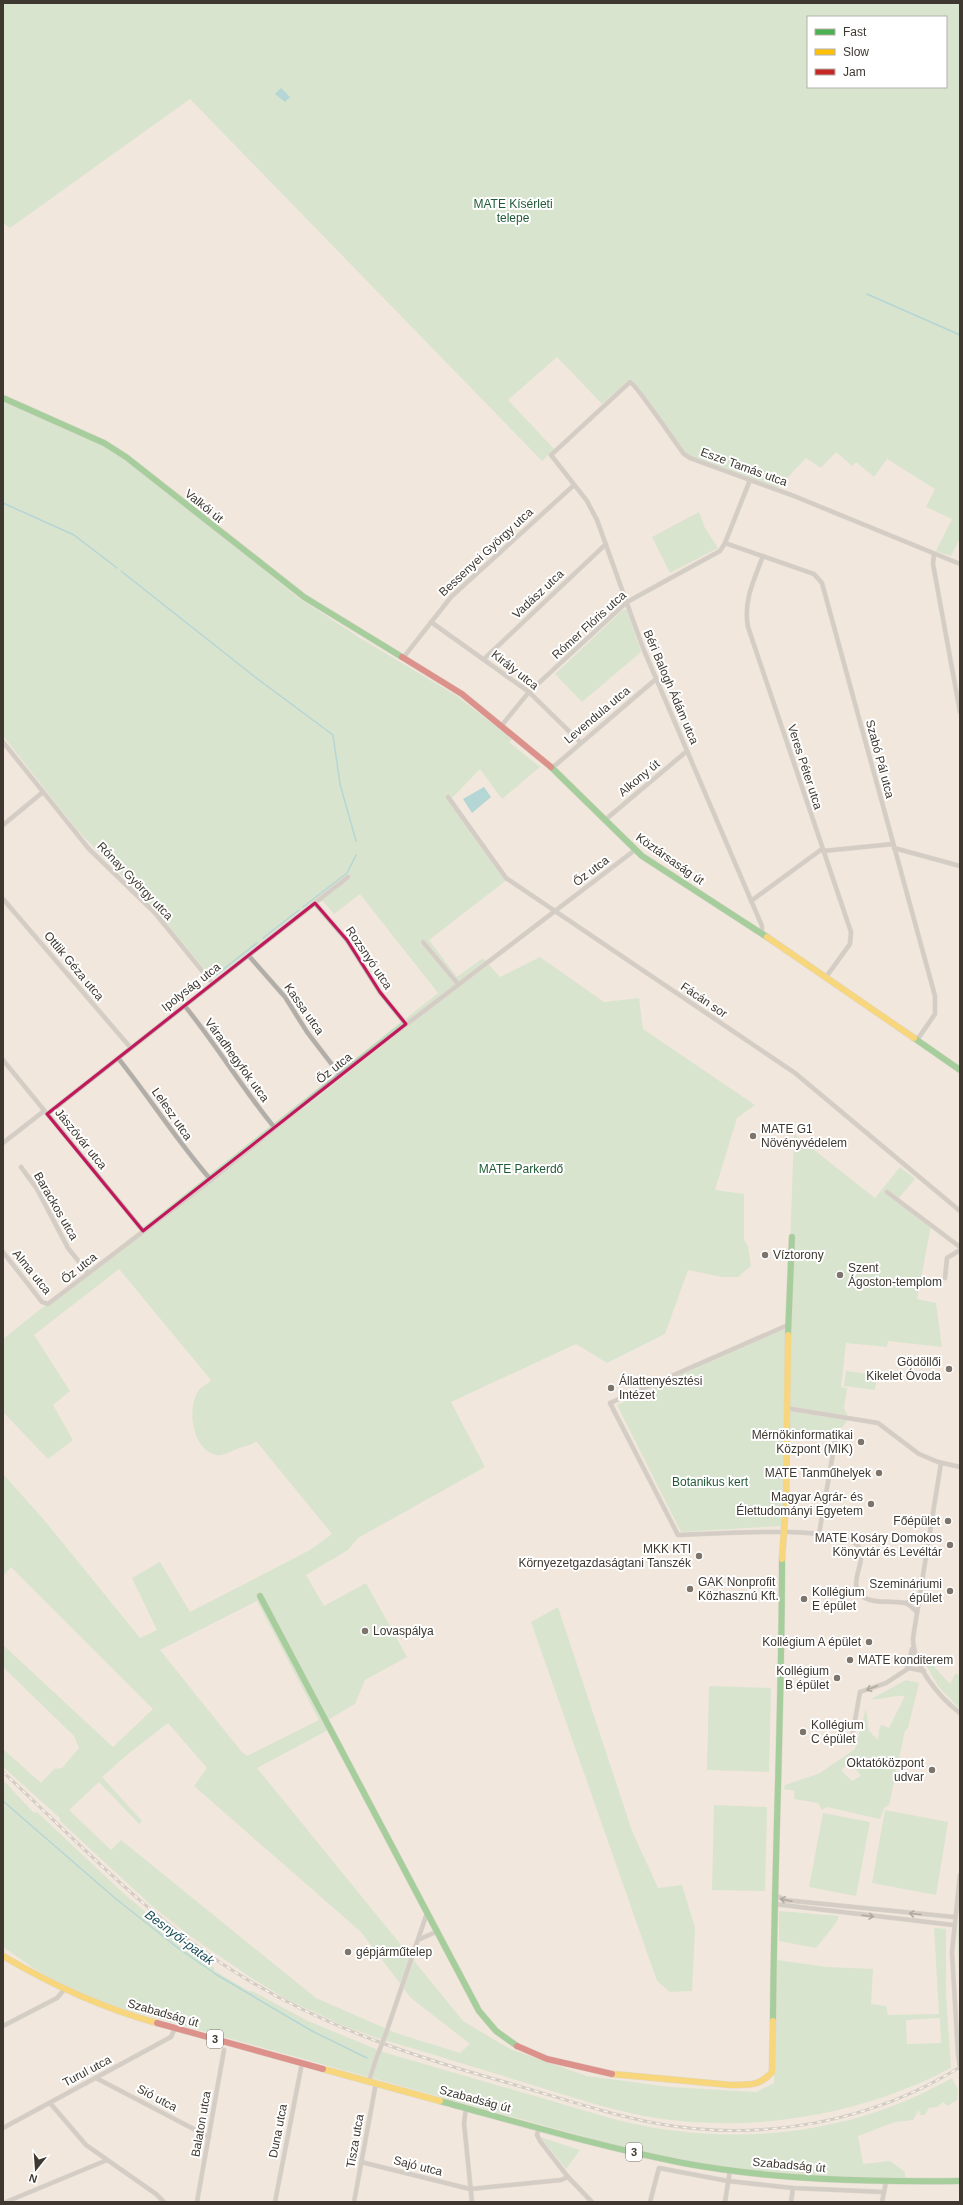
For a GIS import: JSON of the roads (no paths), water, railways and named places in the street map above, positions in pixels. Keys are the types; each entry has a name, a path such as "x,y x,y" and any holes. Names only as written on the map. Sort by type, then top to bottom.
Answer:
{"main road":[{"name":"Valkói út","path":"3,398 91,437 116,450 279,579 326,612 383,646"},
{"name":"Köztársaság út","path":"383,646 462,694 502,725 552,768 635,850 762,933 960,1070"},
{"path":"260,1596 484,2019 498,2034 518,2046 552,2060 595,2071 675,2081 748,2085 764,2081 772,2072 773,2066 774,1894 780,1746 788,1279 792,1237"},
{"name":"Szabadság út","path":"3,1956 63,1991 94,2004 302,2063 639,2154 730,2170 812,2179 886,2182 960,2181"}],"street":[{"name":"Esze Tamás utca","path":"551,455 630,382 636,387 686,456 703,464 801,499 960,564"},
{"name":"Béri Balogh Ádám utca","path":"551,455 592,511 606,544 656,679 762,926 762,933"},
{"name":"Rómer Flóris utca","path":"502,725 528,692 627,602 714,555 722,548 750,480"},
{"name":"Bessenyei György utca","path":"403,658 451,597 574,485"},
{"name":"Szabó Pál utca","path":"725,543 814,574 822,583 935,996 935,1014 917,1040"},
{"name":"Vadász utca","path":"484,659 606,544"},
{"path":"934,554 933,564 960,712"},
{"name":"Veres Péter utca","path":"764,556 747,602 747,623 852,937 848,948 826,977"},
{"name":"Király utca","path":"431,622 528,692 580,742"},
{"name":"Levendula utca","path":"552,768 580,742 656,679"},
{"name":"Rónay György utca","path":"3,742 89,848 155,913 212,983"},
{"name":"Alkony út","path":"605,820 687,751"},
{"path":"3,825 44,792"},
{"name":"Fácán sor","path":"448,798 506,878 795,1073 960,1212"},
{"path":"751,901 822,850 893,846 960,866"},
{"name":"Őz utca","path":"47,1304 211,1180 274,1127 406,1024 635,850"},
{"name":"Ipolyság utca","path":"3,1143 118,1058 130,1047 249,956 348,877"},
{"name":"Ottlik Géza utca","path":"3,899 130,1047"},
{"name":"Rozsnyó utca","path":"315,903 347,940 380,992 406,1024"},
{"path":"423,942 458,984"},
{"name":"Kassa utca","path":"249,956 285,996 307,1032 340,1075"},
{"name":"Váradhegyfok utca","path":"184,1005 212,1040 242,1088 274,1127"},
{"name":"Lelesz utca","path":"118,1058 140,1086 184,1149 211,1180"},
{"name":"Jászóvár utca","path":"3,1060 143,1231"},
{"name":"Barackos utca","path":"21,1167 37,1189 68,1248 88,1273"},
{"path":"888,1192 960,1247"},
{"path":"945,1278 947,1258 960,1250"},
{"name":"Alma utca","path":"3,1252 42,1302 47,1304"},
{"path":"788,1325 610,1403 678,1535 784,1531 819,1534 852,1541 859,1547 861,1553 856,1586 861,1596 868,1599 906,1603 920,1598"},
{"path":"786,1408 878,1423 913,1450 942,1463 960,1467"},
{"path":"819,1534 837,1430"},
{"path":"907,1669 913,1647 917,1612 942,1463"},
{"path":"906,1603 917,1612"},
{"path":"913,1647 917,1661 924,1671 940,1693 960,1713"},
{"path":"851,1743 860,1692 886,1683 907,1669 912,1668 924,1671"},
{"path":"960,1875 953,1925 952,1982 960,2069"},
{"path":"774,1894 784,1900 954,1917"},
{"path":"774,1904 953,1925"},
{"path":"845,1913 846,1907"},
{"name":"Tisza utca","path":"354,2202 376,2059 428,1913"},
{"path":"930,1915 930,1923"},
{"path":"420,1938 438,1931"},
{"path":"3,2026 57,1998 63,1991"},
{"name":"Turul utca","path":"3,2128 172,2037 175,2028"},
{"name":"Balaton utca","path":"197,2202 224,2050"},
{"name":"Duna utca","path":"275,2202 302,2063"},
{"name":"Sió utca","path":"96,2078 209,2137"},
{"path":"50,2103 81,2140 156,2194 164,2202"},
{"path":"466,2108 464,2123 472,2202"},
{"path":"539,2128 538,2139 568,2177 592,2202"},
{"path":"4,2201 107,2160"},
{"name":"Sajó utca","path":"361,2162 470,2189 561,2180 568,2177"},
{"name":"Szabadság út","path":"650,2202 659,2168 728,2181 793,2188 884,2192"},
{"path":"725,2202 730,2170"},
{"path":"882,2202 886,2182"},
{"path":"791,2202 793,2188"}],"water":[{"path":"281,88 290,97 285,102 275,94"},
{"path":"484,787 491,797 472,813 463,799"}],"waterway":[{"path":"867,294 960,335"},
{"path":"3,503 74,535 117,568"},
{"path":"121,571 255,677 333,735 340,784 356,841"},
{"path":"303,907 347,873 356,855"},
{"path":"263,938 299,910"},
{"path":"216,975 257,943"},
{"name":"Besnyői-patak","path":"3,1801 116,1899 178,1948 217,1975 312,2031 367,2058"}],"railway":[{"path":"3,1772 114,1878 173,1928 203,1951 235,1972 266,1991 330,2022 396,2048 464,2070 599,2110 639,2120 699,2129 738,2130 777,2128 815,2123 853,2114 890,2102 926,2086 960,2067"}],"place":[{"name":"MATE G1 Növényvédelem","path":"753,1136"},
{"name":"Víztorony","path":"765,1255"},
{"name":"Szent Ágoston-templom","path":"840,1275"},
{"name":"Gödöllői Kikelet Óvoda","path":"949,1369"},
{"name":"Állattenyésztési Intézet","path":"611,1388"},
{"name":"Mérnökinformatikai Központ (MIK)","path":"861,1442"},
{"name":"MATE Tanműhelyek","path":"879,1473"},
{"name":"Magyar Agrár- és Élettudományi Egyetem","path":"871,1504"},
{"name":"Főépület","path":"948,1521"},
{"name":"MATE Kosáry Domokos Könyvtár és Levéltár","path":"950,1545"},
{"name":"MKK KTI Környezetgazdaságtani Tanszék","path":"699,1556"},
{"name":"GAK Nonprofit Közhasznú Kft.","path":"690,1589"},
{"name":"Szemináriumi épület","path":"950,1591"},
{"name":"Kollégium E épület","path":"804,1599"},
{"name":"Lovaspálya","path":"365,1631"},
{"name":"Kollégium A épület","path":"869,1642"},
{"name":"MATE konditerem","path":"850,1660"},
{"name":"Kollégium B épület","path":"837,1678"},
{"name":"Kollégium C épület","path":"803,1732"},
{"name":"Oktatóközpont udvar","path":"932,1770"},
{"name":"gépjárműtelep","path":"348,1952"}],"park label":[{"name":"MATE Kísérleti telepe","path":"513,211"},
{"name":"MATE Parkerdő","path":"521,1169"},
{"name":"Botanikus kert","path":"710,1482"}]}
